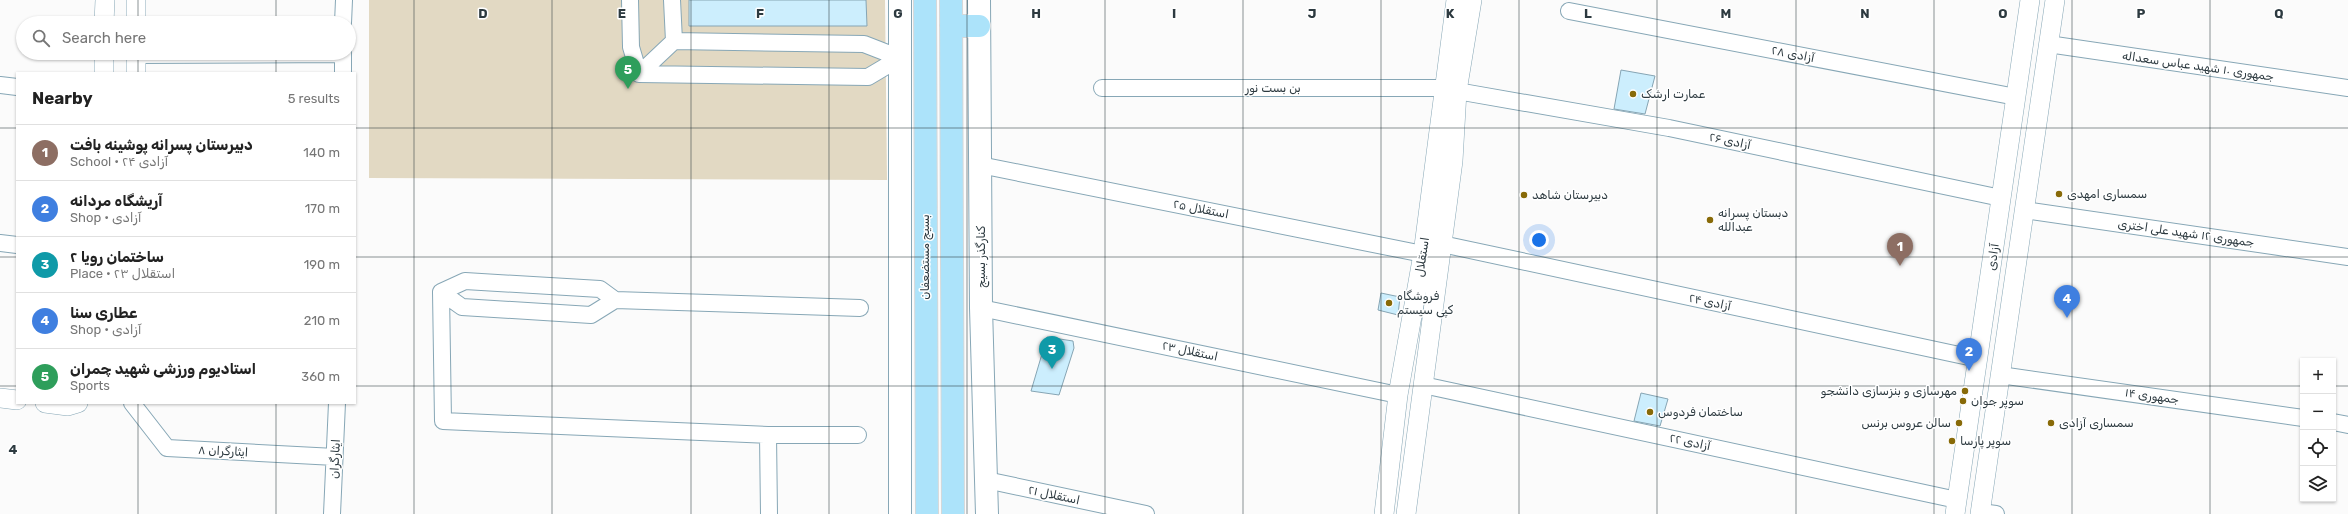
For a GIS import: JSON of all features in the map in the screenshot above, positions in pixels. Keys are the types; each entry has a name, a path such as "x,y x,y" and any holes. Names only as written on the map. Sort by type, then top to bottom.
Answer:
{"main road":[{"path":"900,0 900,514"},
{"name":"بسیج مستضعفان","path":"925,0 925,356 928,514"},
{"path":"951,0 953,514"},
{"name":"کنارگذر بسیج","path":"979,0 981,308 987,514"},
{"path":"951,26 979,26"}],"street":[{"path":"104,16 105,0"},
{"path":"136,0 136,16"},
{"path":"343,16 344,0"},
{"path":"630,0 631,47 639,74"},
{"path":"672,0 674,41"},
{"name":"استقلال","path":"1406,514 1453,161 1451,89 1456,0"},
{"name":"استقلال","path":"1384,514 1398,395 1422,254 1451,89 1472,0"},
{"name":"آزادی","path":"1956,507 2030,0"},
{"name":"آزادی","path":"1985,513 1992,431 2055,0"},
{"name":"آزادی ۲۸","path":"1569,11 2016,97"},
{"path":"639,74 674,41 864,44 900,58"},
{"name":"جمهوری ۱۰ شهید عباس سعداله","path":"2048,44 2348,88"},
{"path":"639,74 868,77 900,58"},
{"path":"104,60 104,72"},
{"path":"343,60 343,72"},
{"path":"0,85 16,87"},
{"name":"بن بست نور","path":"1102,88 1451,89"},
{"name":"آزادی ۲۶","path":"1451,89 1669,128 2001,198"},
{"name":"استقلال ۲۵","path":"980,165 1422,254"},
{"name":"جمهوری ۱۲ شهید علی اختری","path":"2024,210 2348,257"},
{"path":"0,242 16,245"},
{"name":"آزادی ۲۴","path":"1442,244 1978,359"},
{"path":"440,292 465,281 600,289 615,300"},
{"path":"440,292 462,307 591,315 615,300 860,308"},
{"path":"440,292 443,421 768,435 858,435"},
{"name":"استقلال ۲۳","path":"981,308 1398,395"},
{"name":"جمهوری ۱۴","path":"2000,375 2300,418"},
{"name":"آزادی ۲۲","path":"1423,385 1956,507"},
{"path":"0,398 16,400"},
{"path":"53,404 68,406 75,404"},
{"name":"ایثارگران ۸","path":"133,404 167,448 335,457"},
{"name":"ایثارگران","path":"332,514 337,404"},
{"path":"2336,422 2348,424"},
{"path":"1968,428 1992,431"},
{"path":"768,435 768,514"},
{"name":"استقلال ۲۱","path":"986,480 1146,514"},
{"path":"1387,487 1409,490"}],"shaded area":[{"path":"369,0 885,0 887,180 369,178"}],"building":[{"path":"689,0 866,0 867,26 689,26"},
{"name":"عمارت ارشک","path":"1621,70 1655,76 1645,114 1614,109"},
{"name":"فروشگاه کپی سیستم","path":"1381,293 1400,297 1398,315 1378,310"},
{"path":"1047,337 1073,341 1074,348 1059,395 1031,391"},
{"name":"ساختمان فردوس","path":"1641,393 1668,399 1660,426 1634,421"}],"place":[{"name":"استادیوم ورزشی شهید چمران","path":"628,89"},
{"name":"عمارت ارشک","path":"1633,94"},
{"name":"سمساری امهدی","path":"2059,194"},
{"name":"دبیرستان شاهد","path":"1524,195"},
{"name":"دبستان پسرانه عبدالله","path":"1710,220"},
{"name":"دبیرستان پسرانه پوشینه بافت","path":"1900,266"},
{"name":"فروشگاه کپی سیستم","path":"1389,303"},
{"name":"عطاری سنا","path":"2067,318"},
{"name":"ساختمان رویا ۲","path":"1052,369"},
{"name":"آریشگاه مردانه","path":"1969,371"},
{"name":"مهرسازی و بنزسازی دانشجو","path":"1965,391"},
{"name":"سوپر جوان","path":"1963,401"},
{"name":"ساختمان فردوس","path":"1650,412"},
{"name":"سالن عروس برنس","path":"1959,423"},
{"name":"سمساری آزادی","path":"2051,423"},
{"name":"سوپر پارسا","path":"1952,441"}]}
